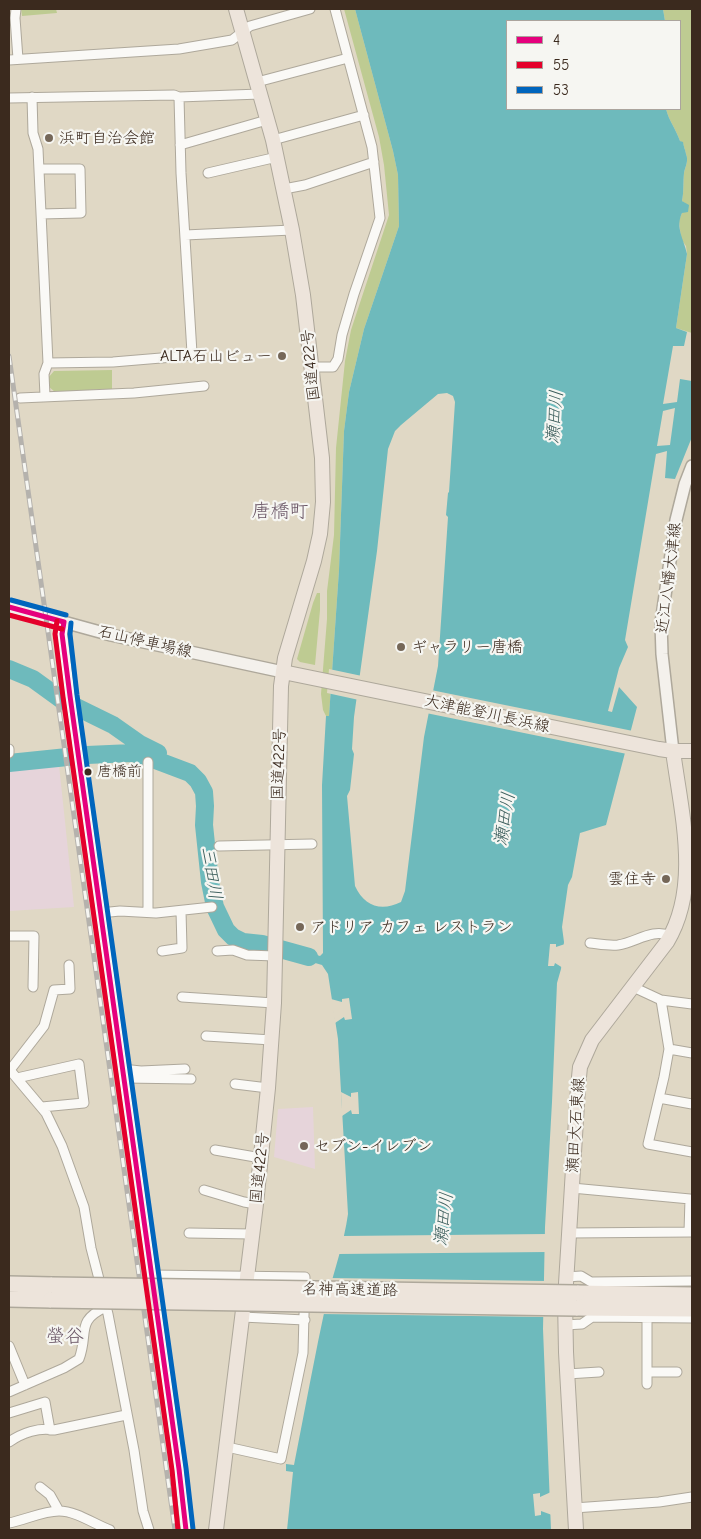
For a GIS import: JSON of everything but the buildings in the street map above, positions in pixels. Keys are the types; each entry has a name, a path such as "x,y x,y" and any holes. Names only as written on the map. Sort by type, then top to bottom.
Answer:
{"highway":[{"name":"名神高速道路","path":"9,1284 52,1292 692,1309"},
{"name":"名神高速道路","path":"9,1299 52,1292 692,1293"}],"main road":[{"name":"国道422号","path":"216,1530 262,1158 272,1040 281,686 289,646 314,561 322,517 322,458 300,272 273,140 236,9"},
{"name":"近江八幡大津線","path":"673,751 662,654 661,623 676,520 692,466"},
{"name":"石山停車場線","path":"9,607 133,639 283,672"},
{"name":"大津能登川長浜線","path":"283,672 657,748 673,751 692,751"},
{"name":"瀬田大石東線","path":"576,1530 565,1325 566,1277 580,1066 592,1040 671,936 681,907 689,871 673,751"}],"street":[{"path":"16,9 14,60 179,49 232,40 250,26 310,9"},
{"path":"312,367 333,367 338,359 342,336 354,294 380,218 372,147 335,9"},
{"path":"9,98 174,95 179,97 258,88 348,58"},
{"path":"32,97 34,133 38,149 48,363 44,374 45,396"},
{"path":"48,363 131,360 185,356 192,353 179,97"},
{"path":"273,140 364,115"},
{"path":"180,145 267,120"},
{"path":"208,173 277,157"},
{"path":"284,189 305,185 374,162"},
{"path":"39,170 80,169 81,213 41,214"},
{"path":"185,235 292,230"},
{"path":"20,398 204,386"},
{"path":"64,622 62,634 72,711 186,1530"},
{"path":"148,762 148,912"},
{"path":"219,846 312,844"},
{"path":"100,912 181,911 184,909 212,907"},
{"path":"162,951 182,948 181,911"},
{"path":"590,944 616,945 647,934 665,933 671,936"},
{"path":"9,936 34,936 33,987"},
{"path":"216,951 233,950 247,955 275,955"},
{"path":"69,964 70,989 54,990 44,1026 9,1069 42,1107 55,1128 84,1207 91,1248 106,1307 143,1511 149,1530"},
{"path":"633,987 661,1000 692,1004"},
{"path":"182,997 274,1003"},
{"path":"661,1000 669,1049 648,1144 692,1152"},
{"path":"206,1036 272,1040"},
{"path":"669,1049 692,1053"},
{"path":"17,1078 79,1064 84,1103 42,1107"},
{"path":"123,1073 165,1071 179,1068"},
{"path":"123,1073 191,1079"},
{"path":"235,1084 268,1088"},
{"path":"659,1098 692,1104"},
{"path":"214,1150 262,1158"},
{"path":"569,1233 691,1232 690,1199 572,1188"},
{"path":"204,1190 256,1204"},
{"path":"189,1233 252,1234"},
{"path":"152,1275 305,1277 303,1353 281,1459 227,1446"},
{"path":"566,1277 581,1276 591,1282 692,1281"},
{"path":"9,1392 64,1368 79,1358 86,1322 92,1313 106,1307"},
{"path":"242,1317 305,1320"},
{"path":"565,1325 582,1324 592,1317 692,1318"},
{"path":"647,1318 647,1384"},
{"path":"9,1346 25,1385"},
{"path":"567,1374 599,1372"},
{"path":"647,1372 677,1372"},
{"path":"9,1414 45,1402 50,1430"},
{"path":"9,1442 18,1436 44,1428 54,1430 126,1416"},
{"path":"40,1487 50,1495 59,1511"},
{"path":"574,1508 659,1502 692,1497"},
{"path":"9,1523 59,1511 71,1513 110,1530"}],"shaded area":[{"path":"59,765 74,907 9,911 9,770"},
{"path":"313,1107 315,1169 274,1157 278,1109"}],"green space":[{"path":"21,9 56,9 57,13 22,16"},
{"path":"344,9 355,9 393,151 398,175 399,226 364,329 349,392 344,431 339,570 329,716 326,716 323,710 321,694 327,619 327,591 334,535 336,448 345,361 351,330 389,215 379,137"},
{"path":"663,9 692,9 692,333 676,328 687,254 686,246 681,239 679,220 686,204 682,201 687,159 683,143 680,141 666,110 681,110 681,20 665,20"},
{"path":"112,370 112,390 55,392 48,386 48,378 54,371"},
{"path":"317,593 320,593 320,610 315,665 300,662 297,659"}],"water":[{"name":"瀬田川","path":"355,9 663,9 665,20 506,20 506,110 666,110 680,141 683,142 687,157 682,201 689,205 688,212 682,213 679,224 687,254 676,328 687,332 684,346 673,346 663,404 677,402 680,379 692,381 692,437 675,479 665,478 667,451 656,454 625,640 628,647 619,668 608,711 612,712 619,687 637,707 606,825 580,833 572,877 568,885 562,927 564,942 561,969 557,983 545,1227 543,1329 551,1530 287,1530 293,1472 286,1471 286,1464 294,1465 327,1299 348,1214 338,1039 328,974 322,965 288,955 287,945 320,956 323,953 322,785 326,716 329,716 339,570 344,431 349,392 364,329 399,226 398,175","holes":["447,393 453,396 455,402 446,515 448,517 438,666 424,737 405,891 401,902 387,907 380,907 363,898 355,886 347,796 350,790 354,754 352,749 354,717 377,551 388,449 395,431 438,394","675,408 670,445 657,446 663,411"]}],"pier":[{"path":"329,669 362,676 359,700 327,693"},
{"path":"431,690 633,731 627,754 426,713"},
{"path":"550,944 556,944 556,947 565,944 563,968 555,963 554,966 548,966"},
{"path":"349,998 352,1019 345,1020 344,1017 335,1023 331,999 342,1002 342,999"},
{"path":"341,1092 351,1097 351,1093 358,1092 359,1114 352,1114 351,1110 342,1116"},
{"path":"547,1234 547,1252 337,1254 342,1236"},
{"path":"330,1278 546,1281 546,1317 321,1314"},
{"path":"551,1492 552,1515 541,1511 541,1515 535,1516 533,1494 540,1493 540,1497"}],"waterway":[{"path":"9,669 33,679 62,700 113,725 140,744 158,753"},
{"name":"三田川","path":"9,763 87,755 132,753 190,773 198,781 204,792 204,825 210,882 215,907 226,930 233,937 243,942 262,944 309,957"}],"railway":[{"path":"9,356 175,1530"}],"transit line":[{"name":"53","path":"11,600 66,615"},
{"name":"4","path":"9,607 64,622"},
{"name":"55","path":"9,615 62,629"},
{"name":"55","path":"57,621 55,634 63,697 172,1470 178,1530"},
{"name":"4","path":"64,622 62,634 70,696 186,1530"},
{"name":"53","path":"71,623 70,634 77,695 193,1529"}],"place":[{"name":"浜町自治会館","path":"49,138"},
{"name":"ALTA石山ビュー","path":"282,356"},
{"name":"ギャラリー唐橋","path":"401,647"},
{"name":"唐橋前","path":"88,772"},
{"name":"雲住寺","path":"666,879"},
{"name":"アドリア カフェ レストラン","path":"300,927"},
{"name":"セブン-イレブン","path":"304,1146"}],"district":[{"name":"唐橋町","path":"280,512"},
{"name":"螢谷","path":"65,1337"}]}
